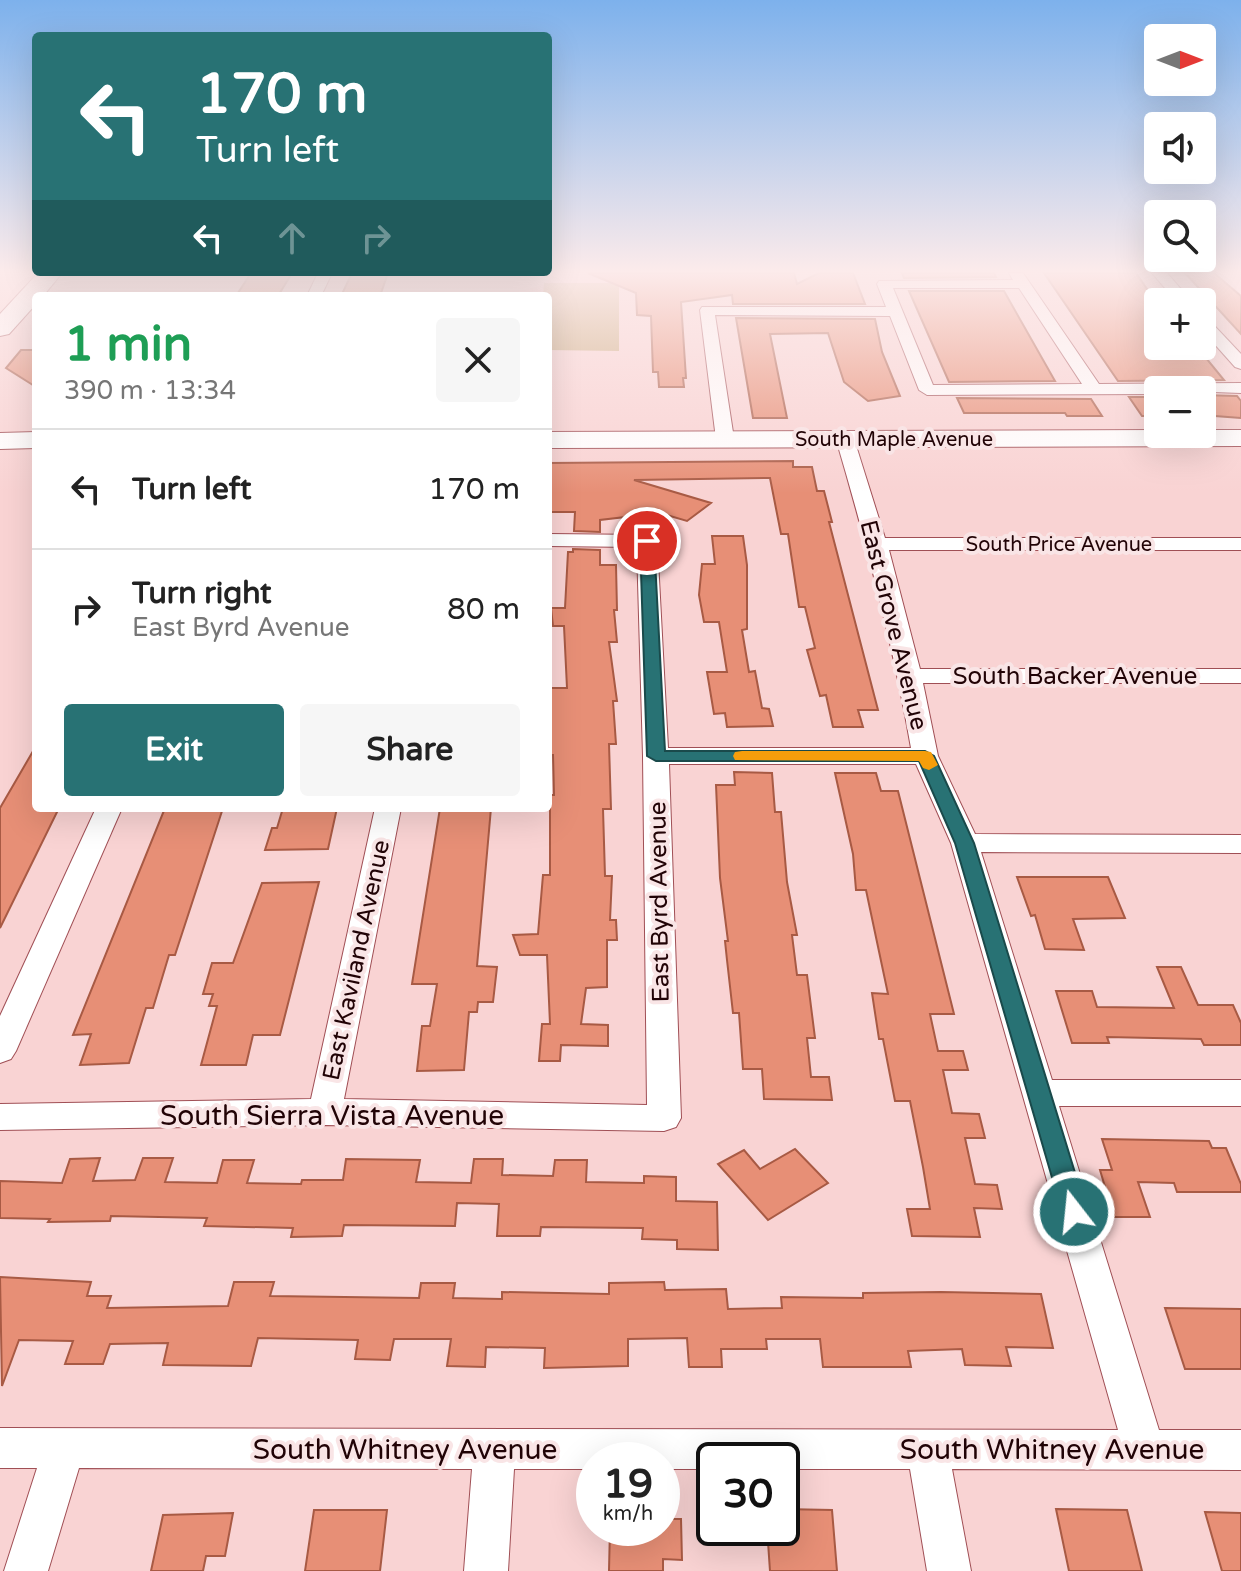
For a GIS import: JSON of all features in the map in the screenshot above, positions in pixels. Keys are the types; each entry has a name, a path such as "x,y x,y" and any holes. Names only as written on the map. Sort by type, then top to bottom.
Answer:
{"main road":[{"name":"South Maple Avenue","path":"552,440 1241,438"},
{"path":"0,441 32,440"}],"street":[{"path":"712,346 725,439"},
{"path":"909,346 927,390 1241,388"},
{"path":"1065,346 1094,389"},
{"path":"1225,346 1241,364"},
{"name":"East Grove Avenue","path":"845,439 877,544 910,676 925,756 965,843 1145,1451"},
{"name":"East Byrd Avenue","path":"552,540 647,541 656,756 664,1118"},
{"name":"South Price Avenue","path":"877,544 1241,544"},
{"name":"South Backer Avenue","path":"910,676 1241,676"},
{"path":"656,756 925,756"},
{"path":"0,1051 107,812"},
{"name":"East Kaviland Avenue","path":"325,1112 387,812"},
{"path":"965,843 1241,844"},
{"path":"1039,1093 1241,1093"},
{"name":"South Sierra Vista Avenue","path":"0,1117 325,1112 664,1118"},
{"name":"South Whitney Avenue","path":"0,1448 1241,1450"},
{"path":"26,1571 64,1448"},
{"path":"927,1448 949,1571"},
{"path":"486,1571 494,1449"}],"shaded area":[{"path":"552,346 619,346 619,351 552,350"}],"building":[{"path":"652,346 684,346 684,387 659,387 658,372 653,372"},
{"path":"741,346 772,346 787,418 753,418"},
{"path":"832,346 881,346 900,396 868,401 844,382"},
{"path":"933,346 1035,346 1055,381 949,382"},
{"path":"1094,346 1144,346 1144,360 1208,360 1224,380 1216,380 1216,376 1144,376 1144,381 1118,381"},
{"path":"21,350 32,350 32,384 6,368"},
{"path":"1216,395 1237,396 1241,401 1241,418 1216,416"},
{"path":"1129,397 1144,397 1142,416"},
{"path":"957,398 1091,399 1102,416 964,413"},
{"path":"793,461 793,467 812,467 817,491 824,491 832,522 829,522 878,710 858,710 863,727 833,727 826,695 820,696 807,650 815,648 805,607 799,607 788,534 781,534 770,478 634,480 711,503 687,521 660,513 600,520 600,532 574,531 575,512 552,512 552,463"},
{"path":"712,536 743,536 747,565 747,629 742,630 749,672 755,671 762,708 769,709 773,726 727,727 725,713 714,714 707,672 727,672 719,622 704,622 699,595 702,564 715,564"},
{"path":"573,549 600,550 600,565 616,565 617,610 614,610 617,642 609,642 617,701 613,701 616,744 609,744 611,809 603,809 605,876 612,876 610,920 616,920 617,940 607,940 607,987 586,988 581,1024 608,1025 608,1046 561,1045 560,1061 539,1061 542,1024 550,1024 547,955 520,955 513,935 538,934 543,875 550,875 550,812 554,795 552,688 567,688 564,626 553,626 552,608 565,608 568,552 573,552"},
{"path":"32,753 32,812 57,812 0,928 0,808"},
{"path":"734,772 772,773 775,812 781,812 787,882 797,935 792,935 797,975 807,975 815,1038 807,1038 811,1077 829,1077 832,1100 764,1099 762,1069 743,1069 739,1013 733,1013 725,941 728,941 720,878 716,785 735,785"},
{"path":"835,773 876,773 881,791 898,791 954,1014 930,1014 938,1051 963,1051 968,1070 943,1070 952,1113 979,1114 985,1138 965,1138 975,1184 997,1185 1002,1209 974,1208 980,1237 912,1236 907,1209 930,1209 910,1101 895,1101 883,1039 879,1039 872,993 888,994 866,890 856,890 853,854"},
{"path":"163,812 222,812 175,955 169,955 153,1008 146,1008 129,1063 80,1065 91,1034 73,1035"},
{"path":"282,812 336,812 328,849 265,850 272,828 277,828"},
{"path":"439,812 491,812 477,966 497,967 493,1002 478,1002 477,1012 469,1012 464,1070 417,1071 422,1026 430,1026 437,984 412,984"},
{"path":"1017,877 1108,877 1125,918 1073,919 1084,950 1045,949 1035,915 1031,916"},
{"path":"319,882 280,1035 253,1035 246,1065 201,1065 217,1006 209,1006 213,994 203,994 212,963 233,963 262,883"},
{"path":"1157,967 1181,967 1198,1005 1233,1005 1241,1023 1241,1045 1204,1045 1201,1039 1107,1037 1109,1043 1072,1043 1056,991 1092,991 1097,1007 1174,1008"},
{"path":"1102,1139 1209,1141 1212,1148 1226,1148 1241,1184 1241,1192 1177,1192 1174,1183 1138,1182 1150,1217 1114,1217 1100,1170 1112,1170"},
{"path":"795,1149 828,1183 768,1220 718,1164 744,1150 760,1169"},
{"path":"100,1158 93,1181 135,1180 143,1158 173,1158 165,1182 217,1183 223,1160 254,1160 247,1183 301,1184 302,1180 343,1180 346,1159 420,1160 416,1182 471,1183 474,1159 503,1159 502,1175 553,1176 555,1160 587,1160 586,1182 644,1183 644,1176 676,1177 676,1201 717,1202 718,1250 677,1249 677,1240 642,1239 643,1228 541,1227 540,1236 497,1236 499,1204 457,1203 455,1226 344,1225 342,1236 291,1237 293,1228 204,1226 207,1218 111,1216 110,1221 48,1222 50,1219 0,1218 0,1181 62,1183 70,1159"},
{"path":"0,1277 91,1282 87,1296 111,1296 107,1308 228,1306 234,1282 274,1282 270,1296 419,1298 421,1283 455,1283 453,1298 502,1299 502,1292 609,1294 609,1283 664,1282 665,1290 726,1289 728,1309 782,1308 781,1297 863,1298 863,1293 1041,1294 1053,1348 1006,1347 1011,1366 965,1365 962,1349 908,1351 911,1367 823,1367 820,1339 766,1339 767,1349 721,1349 722,1367 689,1367 687,1338 628,1339 628,1366 544,1368 545,1348 486,1347 485,1367 447,1366 451,1339 394,1339 390,1360 355,1359 358,1340 258,1338 251,1366 163,1365 168,1343 110,1344 103,1364 65,1364 73,1341 19,1340 2,1386"},
{"path":"1165,1308 1241,1309 1241,1369 1185,1369"},
{"path":"800,1509 832,1510 837,1571 770,1571 768,1546 800,1546"},
{"path":"1056,1509 1127,1510 1142,1571 1069,1571"},
{"path":"314,1510 387,1510 380,1571 305,1571"},
{"path":"1205,1512 1241,1513 1241,1571 1222,1571"},
{"path":"233,1513 225,1556 206,1556 203,1571 151,1571 163,1515"},
{"path":"681,1519 682,1560 663,1559 663,1571 609,1571 610,1546 680,1546"}],"slow traffic":[{"path":"742,756 925,756 929,765"}],"route":[{"path":"647,541 656,756 925,756 965,843 1074,1212"}]}
